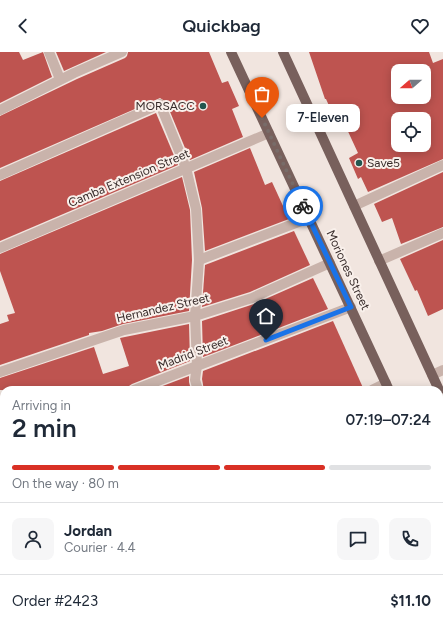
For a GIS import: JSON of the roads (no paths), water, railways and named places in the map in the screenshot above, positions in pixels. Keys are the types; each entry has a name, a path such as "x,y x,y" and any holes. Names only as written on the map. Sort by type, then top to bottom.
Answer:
{"main road":[{"name":"Moriones Street","path":"231,52 388,386"},
{"path":"287,53 354,206 437,386"}],"street":[{"path":"49,52 60,79"},
{"path":"0,110 60,79 122,52"},
{"path":"0,175 160,104 186,168 196,209 199,260 195,316 197,365 195,380 197,386"},
{"name":"Camba Extension Street","path":"0,248 269,133"},
{"path":"354,206 443,165"},
{"path":"199,260 309,218"},
{"path":"379,261 443,233"},
{"name":"Hernandez Street","path":"0,372 124,330 195,316 252,298 330,263"},
{"name":"Madrid Street","path":"144,386 351,307"},
{"path":"432,375 443,370"}],"place":[{"name":"MORSACC","path":"203,106"},
{"name":"7-Eleven","path":"262,118"},
{"name":"Save5","path":"359,163"}]}
